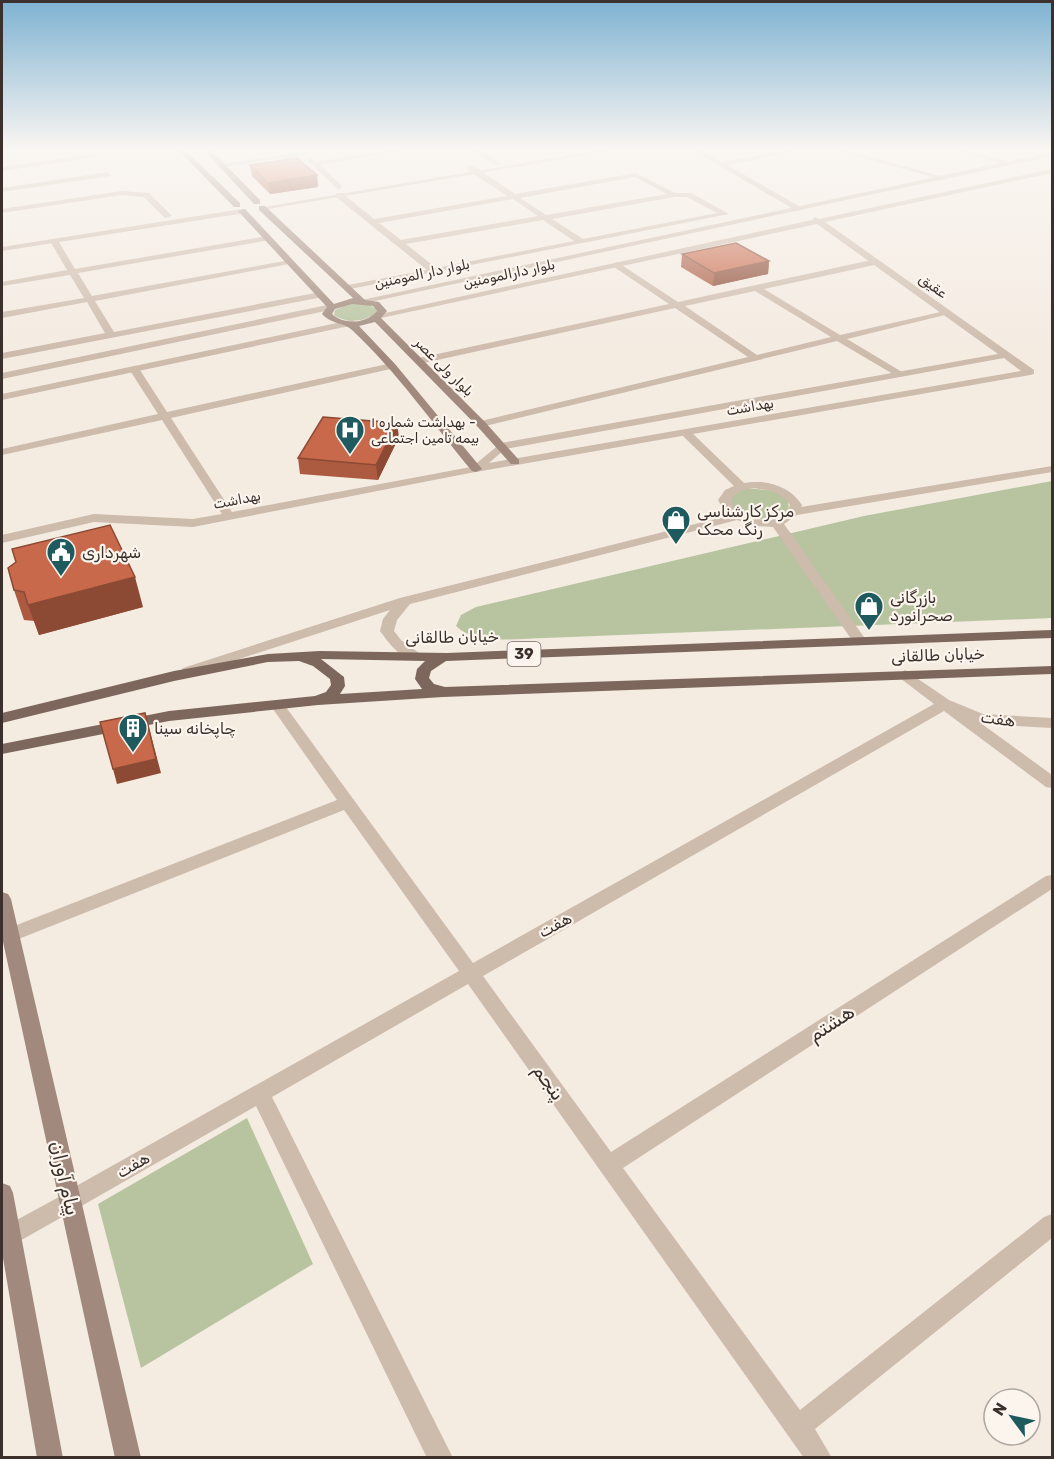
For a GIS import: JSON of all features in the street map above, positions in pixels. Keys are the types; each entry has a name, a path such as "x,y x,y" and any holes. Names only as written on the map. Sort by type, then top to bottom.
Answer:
{"main road":[{"path":"248,218 332,307"},
{"path":"274,218 361,301"},
{"path":"361,301 345,302 332,307 327,314 329,318 351,323 379,316"},
{"name":"بلوار ولی عصر","path":"361,301 381,307 379,316 515,462"},
{"path":"351,323 392,366 476,469"},
{"name":"خیابان طالقانی","path":"2,718 232,663 295,656 447,657 1053,634"},
{"path":"295,656 318,663 337,677 338,686 331,695 318,700"},
{"path":"442,692 429,687 422,679 424,669 433,661 447,657"},
{"name":"خیابان طالقانی","path":"2,749 83,731 169,716 318,700 442,692 1053,670"},
{"name":"پیام آوران","path":"2,899 128,1458"},
{"path":"2,1193 5,1238 50,1458"}],"street":[{"path":"2,242 155,218"},
{"path":"2,249 182,218"},
{"path":"369,218 434,271"},
{"path":"373,222 395,218"},
{"path":"400,243 538,218"},
{"path":"546,218 581,242"},
{"path":"348,288 704,218"},
{"name":"بلوار دار المومنین","path":"361,301 757,218"},
{"name":"عقیق","path":"814,218 1030,372"},
{"path":"820,222 838,218"},
{"name":"بلوار دارالمومنین","path":"379,316 820,222"},
{"path":"2,284 267,238"},
{"path":"54,241 111,335"},
{"path":"419,361 876,262"},
{"path":"2,315 290,263"},
{"path":"617,265 756,358"},
{"path":"757,288 898,374"},
{"path":"2,356 320,295"},
{"path":"2,376 332,307"},
{"path":"482,424 946,312"},
{"path":"2,397 351,323"},
{"name":"بهداشت","path":"501,446 1006,355"},
{"path":"2,452 392,366"},
{"path":"134,369 229,516"},
{"name":"بهداشت","path":"2,539 94,518 193,523 476,469 1030,372"},
{"path":"760,399 776,402 784,407 781,415 774,418"},
{"path":"686,433 742,486"},
{"path":"476,469 501,446"},
{"path":"795,512 796,505 793,499 777,489 765,486 742,486 727,494 724,500 729,512 736,517 759,523 776,522 790,517 795,512 1053,469"},
{"path":"174,676 405,601 736,517"},
{"path":"776,522 859,640"},
{"path":"405,601 390,619 387,630 396,643 414,656"},
{"path":"905,675 1053,783"},
{"name":"هفت","path":"5,1238 945,704 981,719 1053,723"},
{"name":"پنجم","path":"278,706 820,1458"},
{"path":"10,935 347,801"},
{"name":"هشتم","path":"609,1165 1053,881"},
{"path":"260,1093 441,1458"},
{"path":"798,1427 1053,1225"}],"green space":[{"path":"349,304 368,304 377,312 356,321 345,320 334,315 335,310"},
{"path":"1052,481 1052,618 498,640 475,636 456,626 461,615 476,607 864,516"},
{"path":"747,488 775,491 788,500 789,511 774,518 760,519 732,509 729,499"},
{"path":"247,1118 313,1264 141,1368 98,1204"}],"building":[{"path":"736,243 769,261 714,273 682,254"},
{"path":"323,417 397,423 376,465 298,458"},
{"path":"110,525 135,577 28,605 24,592 14,590 8,568 16,562 12,549"},
{"name":"چاپخانه سینا","path":"145,713 156,759 113,769 100,722"}],"place":[{"name":"بهداشت شماره ۱ - بیمه تامین اجتماعی","path":"350,456"},
{"name":"مرکز کارشناسی رنگ محک","path":"676,546"},
{"name":"شهرداری","path":"61,578"},
{"name":"بازرگانی صحرانورد","path":"869,632"},
{"name":"چاپخانه سینا","path":"133,754"}]}
